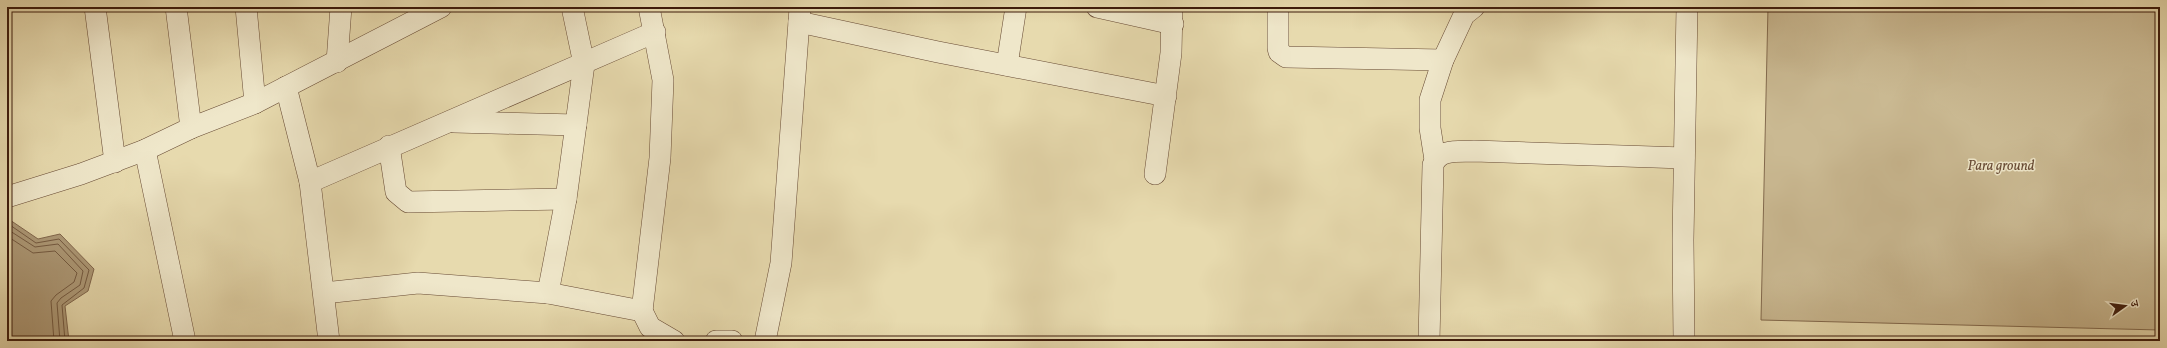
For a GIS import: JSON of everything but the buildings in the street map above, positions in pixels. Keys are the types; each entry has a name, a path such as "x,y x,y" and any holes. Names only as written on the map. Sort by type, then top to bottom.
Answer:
{"street":[{"path":"95,7 115,162"},
{"path":"176,7 190,128"},
{"path":"246,7 255,103"},
{"path":"337,62 341,7"},
{"path":"7,197 115,162 145,150 190,128 255,103 441,7"},
{"path":"548,292 566,200 584,64 572,7"},
{"path":"649,7 663,80 660,150 642,311 650,328 674,341"},
{"path":"1007,65 1016,7"},
{"path":"1097,7 1172,15 1171,53 1155,174"},
{"path":"1278,7 1278,52 1286,57 1443,60"},
{"path":"1429,341 1433,165 1435,160 1430,128 1430,105 1443,60 1464,15 1474,7"},
{"path":"1684,341 1684,158 1687,7"},
{"path":"764,341 781,263 799,14 1007,65 1166,96"},
{"path":"310,182 389,146 584,64 655,32"},
{"path":"286,87 310,182 330,341"},
{"path":"447,122 576,125"},
{"path":"389,146 396,192 408,202 566,200"},
{"path":"145,150 185,341"},
{"path":"1435,160 1447,152 1474,151 1684,158"},
{"path":"324,293 418,283 548,292 642,311"},
{"path":"716,341 732,341"}],"green space":[{"name":"Para ground","path":"1768,7 2160,7 2160,330 1761,320"}],"water":[{"path":"7,218 38,239 60,234 94,269 88,291 65,306 69,341 7,341"}]}
